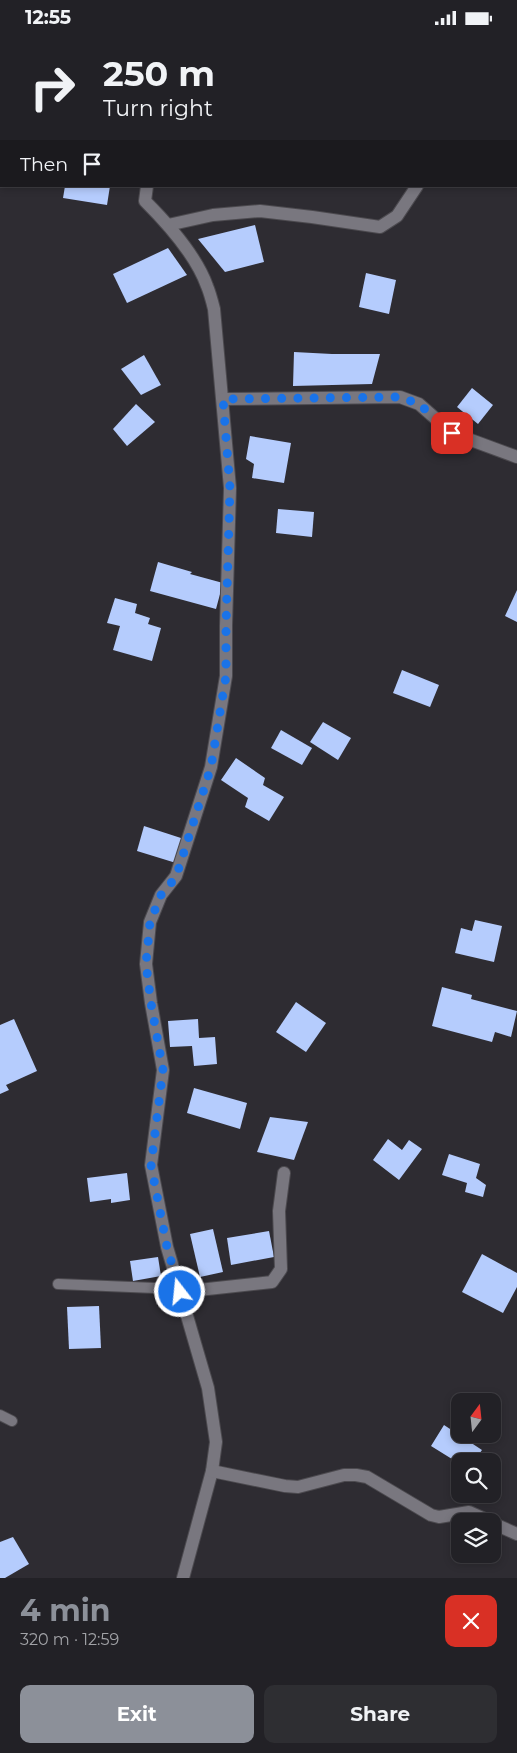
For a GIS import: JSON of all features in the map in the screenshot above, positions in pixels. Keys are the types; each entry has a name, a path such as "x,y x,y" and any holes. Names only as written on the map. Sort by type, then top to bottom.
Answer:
{"street":[{"path":"147,187 145,201 168,225 193,260 207,285 214,309 230,488 226,676 211,767 176,877 161,895 150,922 146,964 163,1070 151,1165 167,1247 208,1388 216,1443 212,1471 183,1578"},
{"path":"168,225 213,215 260,211 380,227 397,216 416,187"},
{"path":"223,399 400,397 419,404 452,433 517,457"},
{"path":"180,1289 272,1282 281,1269 279,1211 284,1173"},
{"path":"212,1471 298,1487 344,1475 367,1477 431,1515 439,1517 451,1515"},
{"path":"501,1527 517,1534"}],"lane":[{"path":"58,1284 180,1289"},
{"path":"0,1415 12,1421"}],"building":[{"path":"65,187 110,187 107,205 63,198"},
{"path":"255,225 264,262 225,272 198,239"},
{"path":"168,248 187,275 127,303 113,274"},
{"path":"366,273 396,280 389,314 359,307"},
{"path":"294,352 380,354 372,384 293,386"},
{"path":"144,355 161,385 141,395 121,369"},
{"path":"472,388 493,405 478,424 457,407"},
{"path":"136,404 155,422 127,446 113,429"},
{"path":"250,436 291,443 284,483 252,478 254,464 246,459"},
{"path":"278,509 314,512 312,537 276,533"},
{"path":"158,562 192,572 190,574 223,583 216,609 150,591"},
{"path":"517,590 517,622 505,616"},
{"path":"115,598 137,604 135,613 150,618 148,624 161,628 152,661 113,650 120,626 107,623"},
{"path":"402,670 439,685 430,707 393,693"},
{"path":"323,722 351,738 338,760 310,742"},
{"path":"281,730 312,748 302,765 271,748"},
{"path":"236,758 265,778 263,785 284,797 269,821 245,807 248,798 221,780"},
{"path":"144,826 184,839 176,863 137,851"},
{"path":"475,920 502,926 494,962 455,953 461,928 472,931"},
{"path":"442,987 472,995 471,999 517,1011 511,1037 495,1032 492,1042 432,1026"},
{"path":"296,1002 326,1023 306,1052 276,1032"},
{"path":"14,1019 37,1071 6,1085 9,1090 0,1094 0,1025"},
{"path":"198,1019 199,1038 215,1037 217,1064 194,1066 192,1046 170,1047 168,1021"},
{"path":"194,1088 247,1103 240,1129 187,1113"},
{"path":"270,1117 308,1122 294,1160 257,1152"},
{"path":"388,1139 402,1150 409,1140 422,1149 399,1180 373,1160"},
{"path":"449,1154 480,1164 476,1178 486,1185 483,1197 465,1192 467,1183 442,1175"},
{"path":"127,1173 130,1200 111,1203 111,1199 90,1202 87,1178"},
{"path":"213,1229 223,1272 200,1277 190,1234"},
{"path":"269,1231 274,1257 231,1265 227,1238"},
{"path":"482,1254 517,1273 517,1287 503,1313 462,1292"},
{"path":"158,1257 161,1276 133,1281 130,1261"},
{"path":"99,1306 101,1348 69,1349 67,1307"},
{"path":"444,1425 451,1430 451,1443 471,1443 482,1450 480,1453 451,1453 451,1458 431,1446"},
{"path":"13,1537 29,1564 5,1578 0,1578 0,1542"}],"route":[{"path":"180,1292 167,1247 151,1165 163,1070 146,964 150,922 161,895 176,877 211,767 226,676 230,488 223,399 400,397 419,404 452,433"}]}
